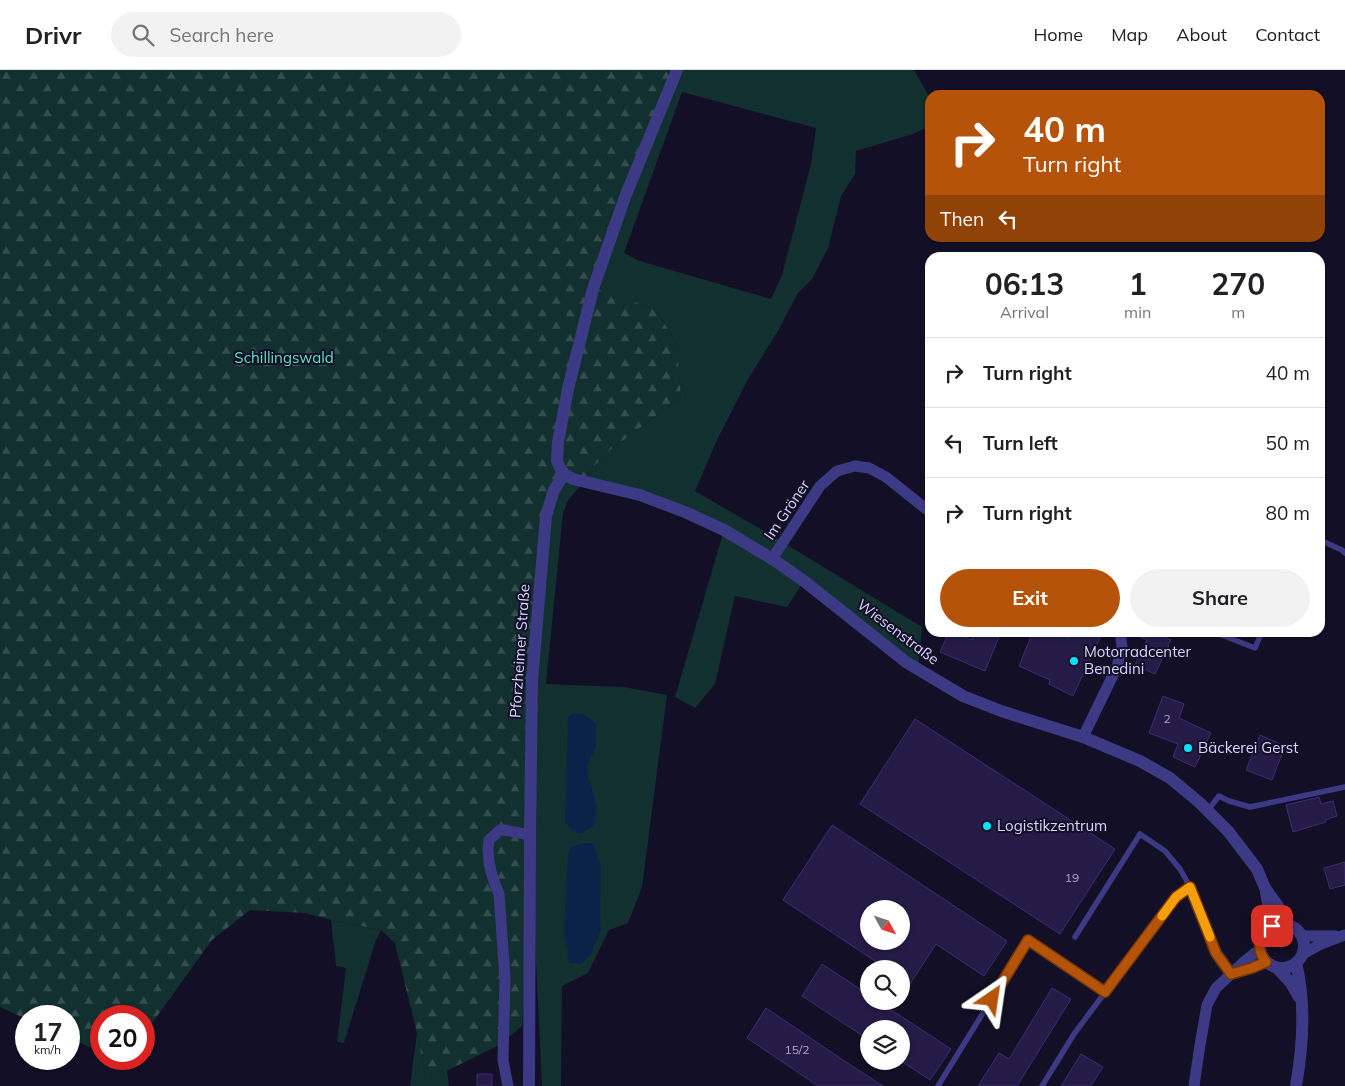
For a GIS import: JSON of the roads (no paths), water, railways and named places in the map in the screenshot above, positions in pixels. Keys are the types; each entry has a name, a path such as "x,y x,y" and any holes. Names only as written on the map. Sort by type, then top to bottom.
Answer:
{"street":[{"path":"564,474 557,461 558,442 568,389 593,289 625,197 677,70"},
{"name":"Im Gröner","path":"772,559 820,486 837,471 855,466 869,468 886,477 925,508"},
{"name":"Wiesenstraße","path":"564,474 573,479 640,495 685,512 724,530 804,581 906,662 956,691 1001,711 1083,737 1140,761 1170,778 1208,810 1228,831 1257,869 1265,888 1272,926"},
{"name":"Pforzheimer Straße","path":"529,1086 532,681 546,516 554,490 564,474"},
{"path":"1083,737 1117,667 1122,646 1121,637"},
{"path":"508,1086 504,1060 505,978 499,894 494,882 487,850 489,840 500,830 530,835"},
{"name":"Wiesenstraße","path":"1265,888 1278,906 1286,924"},
{"path":"1296,1086 1302,1030 1300,958 1304,942 1298,930 1292,926 1279,924 1272,926 1266,930 1260,942 1262,956 1291,983 1301,1001"},
{"path":"1231,974 1272,965 1284,968 1291,966 1300,958 1343,935"},
{"path":"1302,936 1343,935"},
{"path":"1194,1086 1207,1005 1216,988 1260,949"}],"lane":[{"path":"1325,541 1345,553"},
{"path":"1227,637 1255,648 1260,637"},
{"path":"1208,810 1219,796 1228,801 1250,807 1345,788"},
{"path":"1075,937 1140,834 1165,851 1180,869 1190,887 1216,953 1231,974"},
{"path":"1042,1086 1074,1034 1105,992 1176,897 1190,887"},
{"path":"938,1086 1028,940 1105,992"}],"water":[{"path":"573,713 583,714 596,723 596,747 588,763 588,775 597,808 595,824 582,834 573,831 565,822 568,718"},
{"path":"583,843 594,843 601,867 600,932 592,953 581,964 569,963 564,930 568,856 571,847"}],"place":[{"name":"Motorradcenter Benedini","path":"1074,661"},
{"name":"Bäckerei Gerst","path":"1188,748"},
{"name":"Logistikzentrum","path":"987,826"}],"park label":[{"name":"Schillingswald","path":"284,358"}]}
